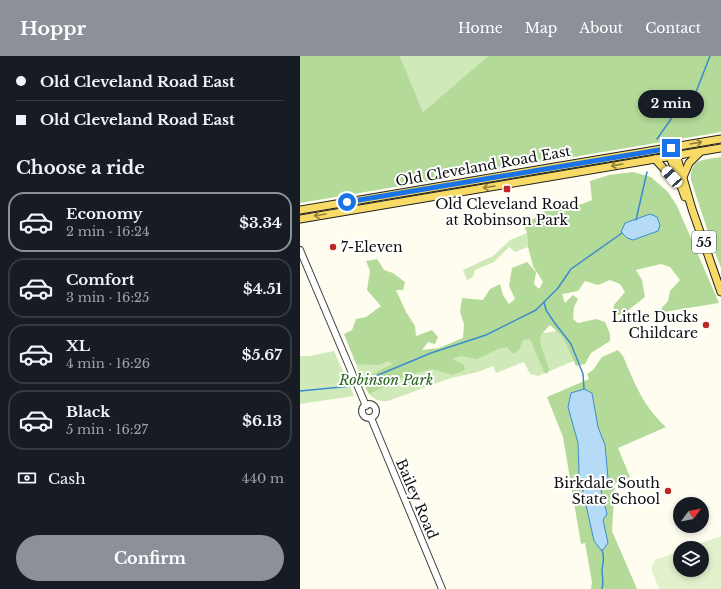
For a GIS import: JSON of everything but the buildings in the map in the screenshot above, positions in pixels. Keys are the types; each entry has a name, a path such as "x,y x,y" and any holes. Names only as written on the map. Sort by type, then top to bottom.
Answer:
{"main road":[{"name":"Old Cleveland Road East","path":"300,210 721,139"},
{"name":"55","path":"671,148 684,196 692,209"},
{"name":"Old Cleveland Road East","path":"300,218 721,148"},
{"path":"683,178 689,163 701,151"},
{"name":"55","path":"673,156 683,178 692,209 721,292"},
{"path":"655,159 681,187"},
{"name":"55","path":"716,275 721,284"}],"street":[{"path":"300,250 366,406"},
{"path":"372,405 376,409 375,415 371,418 366,417 363,414 363,410 366,406 372,405"},
{"name":"Bailey Road","path":"371,418 442,589"}],"green space":[{"path":"300,56 400,56 423,112 488,56 721,56 721,132 300,203"},
{"path":"400,56 488,56 423,112"},
{"path":"721,157 721,268 691,180 691,173 699,161"},
{"path":"633,172 651,177 668,192 677,206 719,303 664,312 659,311 668,301 670,291 680,280 670,267 661,264 636,270 642,280 645,297 622,315 613,315 614,305 625,292 620,284 610,280 598,285 585,281 578,291 562,294 565,303 573,295 578,299 574,307 573,319 578,323 596,319 605,322 610,334 610,341 591,353 585,364 576,366 563,337 550,325 540,336 541,346 549,369 547,374 544,372 530,339 523,340 519,350 513,354 507,347 498,349 477,359 461,356 452,359 463,364 465,370 452,375 432,369 406,376 369,394 364,383 366,377 393,364 388,361 379,365 356,364 344,334 352,330 356,319 366,317 381,306 367,290 370,271 366,261 377,259 384,270 393,273 405,282 403,290 396,290 406,312 415,326 416,336 432,330 438,337 435,344 428,342 422,350 439,348 463,338 464,324 460,312 462,298 483,300 490,289 500,284 503,295 509,304 515,299 509,286 512,268 527,262 536,272 534,284 539,289 543,282 533,266 528,247 527,233 522,220 534,219 542,212 582,204 592,200 590,181 609,175"},
{"path":"527,233 528,247 515,252 509,247 494,262 475,270 473,277 467,280 463,270 493,256 510,240"},
{"name":"Robinson Park","path":"568,329 581,358 538,376 530,374 524,362 496,373 493,366 478,372 451,378 388,401 375,399 370,395 363,384 356,364"},
{"path":"618,350 623,356 640,394 658,420 666,427 618,448 630,477 615,483 612,531 637,589 591,589 592,582 585,543 581,544 563,437 547,397 589,379 587,374 593,370 602,357"},
{"path":"334,351 354,396 300,404 300,356 309,356"},
{"path":"721,536 721,589 659,589 651,568 655,560 673,554 673,577 709,577 709,541 707,541"}],"water":[{"path":"650,214 657,217 660,225 658,231 633,240 627,238 621,232 625,223"},
{"path":"584,389 592,393 598,427 605,445 608,478 601,491 607,514 603,520 608,543 602,551 594,541 579,473 578,443 568,407 571,393"}],"waterway":[{"path":"657,139 678,109 696,92 710,56"},
{"path":"636,220 647,172"},
{"path":"359,383 431,353 486,335 536,310 558,288 571,269 622,233"},
{"path":"544,302 546,310 571,344 583,374 584,389"},
{"path":"300,391 352,386 356,384"},
{"path":"602,550 604,558 602,570 602,589"}],"place":[{"name":"Old Cleveland Road at Robinson Park","path":"507,189"},
{"name":"7-Eleven","path":"333,247"},
{"name":"Little Ducks Childcare","path":"706,325"},
{"name":"Birkdale South State School","path":"668,491"}],"route":[{"path":"347,202 671,148"}]}
